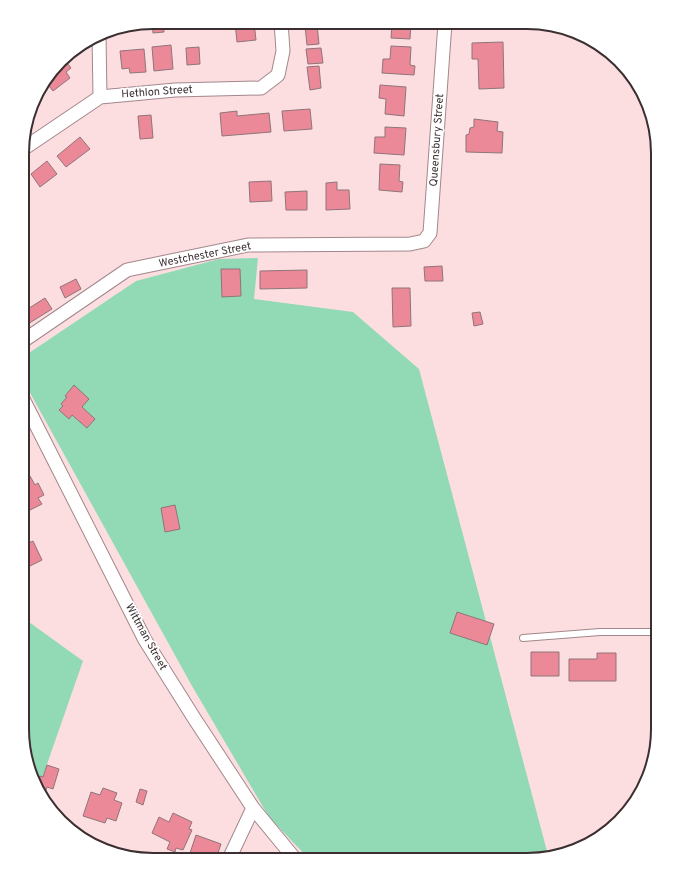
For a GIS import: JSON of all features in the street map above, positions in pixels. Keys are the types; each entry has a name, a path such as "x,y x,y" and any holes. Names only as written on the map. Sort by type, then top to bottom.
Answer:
{"street":[{"name":"Hethlon Street","path":"30,145 100,97 175,90 261,88 278,75 283,52 281,29"},
{"name":"Queensbury Street","path":"410,244 424,241 430,233 445,29"},
{"path":"99,42 100,97"},
{"name":"Westchester Street","path":"29,337 127,270 248,245 410,244"},
{"name":"Wittman Street","path":"29,411 145,640 253,808 290,853"},
{"path":"232,853 253,808"}],"lane":[{"path":"522,638 600,632 651,632"}],"green space":[{"path":"258,258 254,299 353,312 419,369 547,851 527,853 303,853 269,817 192,686 29,391 29,353 136,281 219,259"},
{"path":"29,622 83,661 41,781 31,753 29,737"}],"building":[{"path":"153,29 164,29 164,32 153,33"},
{"path":"236,29 255,29 256,40 237,42"},
{"path":"305,29 318,29 319,44 307,45"},
{"path":"392,29 411,29 410,39 391,38"},
{"path":"503,42 504,88 479,89 478,59 472,59 472,43"},
{"path":"171,45 173,69 154,71 152,47"},
{"path":"391,46 411,47 410,65 415,66 414,75 382,73 383,59 390,59"},
{"path":"199,47 200,64 187,65 186,48"},
{"path":"321,48 323,63 308,64 306,49"},
{"path":"144,49 146,72 130,73 129,68 122,69 120,51"},
{"path":"68,64 71,68 66,72 70,78 53,91 49,86"},
{"path":"319,66 321,88 310,90 307,67"},
{"path":"380,85 406,87 404,116 385,114 386,99 379,98"},
{"path":"310,109 312,129 284,131 282,111"},
{"path":"237,111 237,116 269,113 271,132 222,136 220,113"},
{"path":"151,115 153,138 140,139 138,116"},
{"path":"474,119 498,122 497,131 503,132 502,153 466,152 466,135 469,134 470,128 474,127"},
{"path":"385,127 406,128 404,155 374,153 375,137 385,137"},
{"path":"80,137 90,149 66,167 57,156"},
{"path":"47,161 57,174 40,187 31,174"},
{"path":"380,164 400,165 399,181 403,182 402,192 379,190"},
{"path":"271,181 272,201 250,202 249,182"},
{"path":"337,182 337,190 349,190 350,209 326,210 326,183"},
{"path":"307,191 307,210 286,210 285,192"},
{"path":"442,266 443,281 425,281 424,267"},
{"path":"221,269 240,269 241,296 222,297"},
{"path":"307,270 307,288 260,289 260,271"},
{"path":"76,279 81,289 65,298 60,287"},
{"path":"392,288 410,288 411,326 393,327"},
{"path":"45,298 52,309 29,323 29,308"},
{"path":"480,312 483,324 474,326 472,313"},
{"path":"74,385 89,399 82,407 95,419 87,428 72,415 69,419 59,410 63,406 61,404 67,397 65,396"},
{"path":"29,476 35,485 38,483 44,495 38,498 42,504 29,510"},
{"path":"175,505 180,529 165,532 161,508"},
{"path":"33,541 42,560 29,566 29,543"},
{"path":"457,612 494,624 487,645 450,633"},
{"path":"531,652 559,652 559,676 531,676"},
{"path":"597,653 616,653 616,681 569,681 569,659 597,659"},
{"path":"47,765 59,769 53,789 47,787 46,791 39,778 40,776 43,777"},
{"path":"103,788 117,793 114,800 122,803 116,821 107,818 105,823 83,816 91,792 100,795"},
{"path":"140,789 147,791 143,805 136,802"},
{"path":"173,813 192,822 189,829 192,830 183,850 176,848 175,852 167,849 170,842 152,833 159,817 169,822"},
{"path":"196,835 221,844 218,853 190,853"}]}
